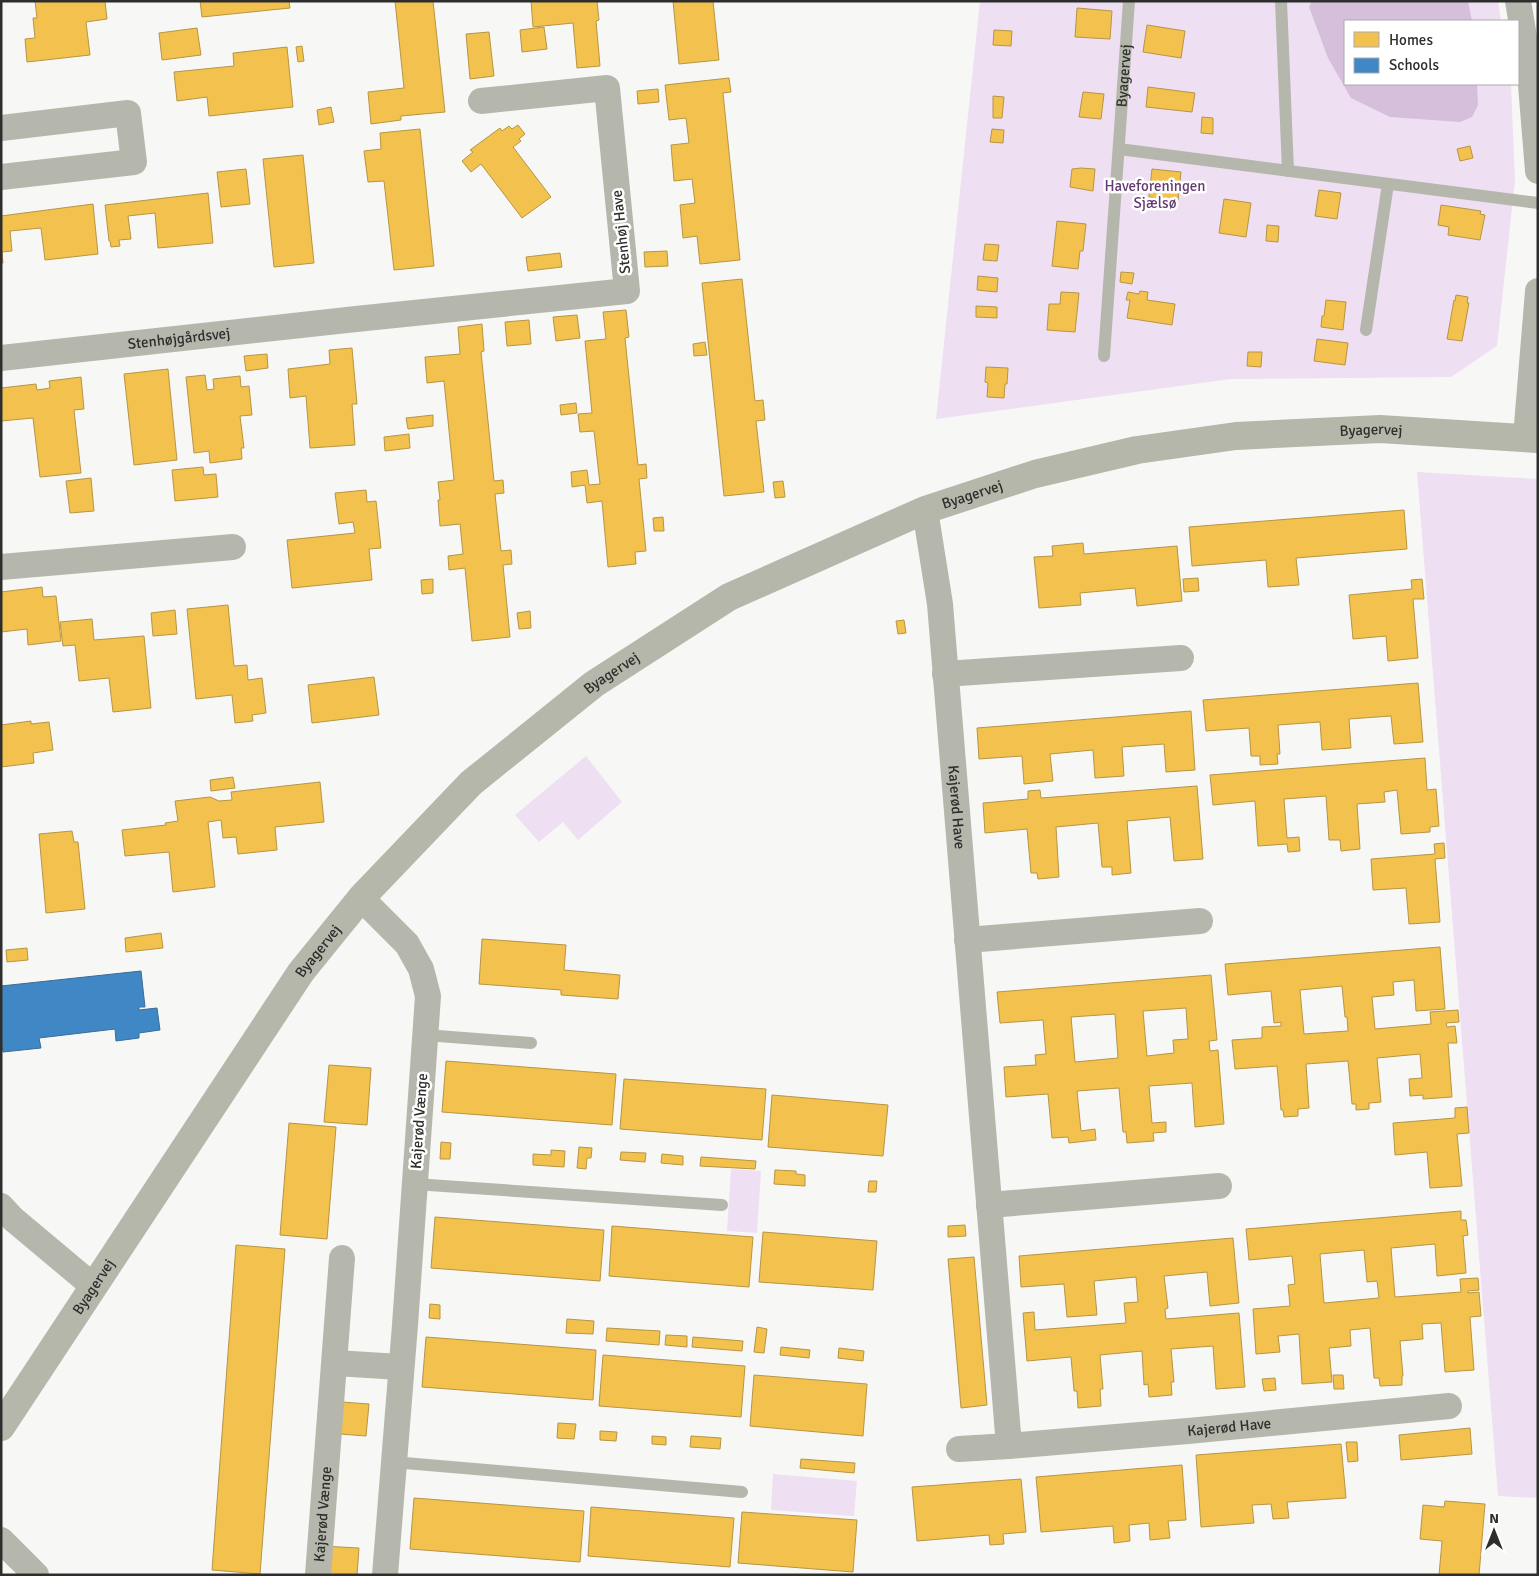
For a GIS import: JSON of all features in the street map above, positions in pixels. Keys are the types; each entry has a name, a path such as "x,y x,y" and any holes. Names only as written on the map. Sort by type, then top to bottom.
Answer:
{"street":[{"path":"1518,1 1530,73 1538,170"},
{"name":"Stenhøj Have","path":"356,319 627,291 607,88 481,101"},
{"path":"1,128 128,113 134,162 1,177"},
{"path":"1532,438 1538,291"},
{"name":"Stenhøjgårdsvej","path":"1,358 356,319"},
{"name":"Byagervej","path":"1,1427 301,972 361,898 472,783 594,684 729,597 925,510 1036,474 1137,450 1236,436 1380,429 1532,438"},
{"name":"Kajerød Have","path":"925,510 940,604 1009,1446"},
{"path":"1,567 233,547"},
{"path":"945,674 1181,658"},
{"name":"Kajerød Vænge","path":"361,898 407,944 421,969 428,996 385,1575"},
{"path":"967,940 1200,921"},
{"path":"989,1205 1218,1186"},
{"path":"1,1206 13,1219 93,1286"},
{"name":"Kajerød Vænge","path":"318,1575 342,1258"},
{"path":"335,1363 400,1367"},
{"name":"Kajerød Have","path":"959,1448 1009,1446 1188,1431 1449,1406"},
{"path":"1,1540 36,1575"}],"lane":[{"name":"Byagervej","path":"1104,356 1129,1"},
{"path":"1281,1 1288,171"},
{"path":"1119,149 1538,203"},
{"path":"1366,330 1388,184"},
{"path":"425,1036 531,1042"},
{"path":"414,1184 722,1205"},
{"path":"393,1462 742,1492"}],"green space":[{"name":"Haveforeningen Sjælsø","path":"980,1 1498,1 1501,20 1344,20 1344,85 1511,85 1515,181 1497,346 1451,377 1231,379 936,419"},
{"path":"1417,472 1538,479 1538,1498 1498,1496"},
{"path":"586,756 622,802 578,840 563,822 539,842 515,815"},
{"path":"731,1169 761,1171 757,1233 727,1231"},
{"path":"773,1474 857,1481 854,1516 771,1510"}],"shaded area":[{"path":"1312,1 1468,1 1472,20 1344,20 1344,85 1477,85 1478,105 1472,117 1460,122 1390,117 1351,98 1328,58 1309,7"}],"building: Homes":[{"path":"35,1 105,1 107,19 86,22 90,55 27,62 25,39 35,38 33,18 37,18"},
{"path":"200,1 289,1 290,8 202,17"},
{"path":"395,1 433,1 445,112 401,116 401,120 371,124 368,92 404,88"},
{"path":"531,1 597,1 599,20 596,21 600,66 577,68 573,23 533,27"},
{"path":"673,1 713,1 719,60 679,64"},
{"path":"1077,8 1112,11 1110,39 1075,37"},
{"path":"1147,25 1185,31 1181,58 1143,52"},
{"path":"544,27 547,49 522,52 520,30"},
{"path":"197,28 201,55 162,60 159,33"},
{"path":"994,30 1012,31 1011,46 993,45"},
{"path":"489,32 494,76 470,79 466,34"},
{"path":"302,46 304,61 298,62 296,47"},
{"path":"287,47 293,107 209,116 207,97 177,101 174,72 234,66 233,53"},
{"path":"729,78 731,92 723,93 740,260 700,264 697,236 683,238 680,205 695,203 692,179 674,181 671,145 689,143 686,118 669,120 665,85"},
{"path":"1148,87 1195,93 1192,112 1146,107"},
{"path":"658,89 659,102 638,104 637,91"},
{"path":"1083,92 1104,94 1101,119 1079,117"},
{"path":"993,96 1004,97 1002,118 993,118"},
{"path":"331,107 334,122 319,125 317,110"},
{"path":"1202,117 1213,118 1213,134 1201,133"},
{"path":"518,125 525,134 519,139 521,141 513,147 551,197 522,218 481,164 471,172 462,161 473,152 470,150 500,128 502,131 509,126 512,129"},
{"path":"420,129 434,266 394,270 384,181 368,182 364,151 381,149 380,133"},
{"path":"992,129 1004,130 1003,143 990,142"},
{"path":"1470,146 1473,158 1460,161 1457,149"},
{"path":"303,155 314,263 274,267 263,159"},
{"path":"246,169 250,204 221,207 217,172"},
{"path":"1072,169 1095,169 1093,191 1070,187"},
{"path":"1152,169 1181,172 1178,200 1149,197"},
{"path":"1319,190 1341,193 1337,219 1315,216"},
{"path":"208,193 213,243 158,248 155,213 128,216 131,239 119,240 120,246 111,247 105,205"},
{"path":"1224,199 1251,203 1246,237 1219,233"},
{"path":"93,204 98,254 45,260 41,228 10,231 12,251 2,252 3,263 1,263 1,216"},
{"path":"1441,205 1481,211 1480,214 1485,215 1480,240 1448,235 1449,227 1438,225"},
{"path":"1057,221 1086,224 1083,251 1080,251 1078,269 1052,266"},
{"path":"1267,225 1279,226 1278,242 1266,241"},
{"path":"985,244 999,245 997,261 983,260"},
{"path":"667,251 668,266 645,267 644,252"},
{"path":"560,253 562,267 528,271 526,257"},
{"path":"1121,272 1134,273 1132,284 1120,282"},
{"path":"978,276 998,278 997,292 977,290"},
{"path":"742,279 755,401 763,400 765,420 756,421 764,492 724,496 702,283"},
{"path":"1140,291 1148,292 1147,300 1175,304 1172,325 1127,318 1130,300 1126,300 1128,292 1139,294"},
{"path":"1061,292 1079,293 1075,332 1047,330 1049,304 1060,304"},
{"path":"1456,295 1468,297 1467,303 1469,303 1462,341 1447,339"},
{"path":"1326,300 1346,302 1343,330 1321,327"},
{"path":"976,306 997,307 997,318 976,317"},
{"path":"626,310 629,337 625,338 638,465 646,464 647,478 639,479 646,551 635,552 636,564 608,567 602,501 587,503 585,485 572,487 571,472 587,470 589,485 600,484 594,431 580,432 578,414 592,413 585,341 606,339 603,312"},
{"path":"577,315 580,338 556,341 553,317"},
{"path":"529,320 531,344 507,346 505,322"},
{"path":"482,324 484,351 481,352 494,481 503,480 504,493 495,494 501,551 511,550 512,564 503,565 510,637 472,641 465,568 449,570 448,556 463,554 460,524 440,526 438,482 454,480 444,381 427,383 425,357 460,354 458,327"},
{"path":"1317,339 1348,343 1345,365 1314,361"},
{"path":"705,342 707,355 694,356 693,344"},
{"path":"352,348 357,404 352,404 355,445 310,448 306,396 290,398 288,369 330,364 329,350"},
{"path":"1248,352 1262,352 1261,367 1247,366"},
{"path":"267,354 268,368 246,371 244,356"},
{"path":"986,367 1008,368 1004,398 987,397"},
{"path":"168,369 177,460 134,465 124,374"},
{"path":"205,375 207,390 214,389 213,379 240,376 241,387 249,386 252,415 240,416 244,448 241,448 242,459 210,463 209,451 194,453 186,377"},
{"path":"81,377 84,409 74,410 81,473 40,477 33,418 1,421 1,388 36,384 37,390 50,388 49,381"},
{"path":"576,403 577,413 561,415 560,405"},
{"path":"433,415 433,426 408,429 406,418"},
{"path":"409,434 410,448 385,451 384,437"},
{"path":"203,467 204,475 216,474 218,497 175,501 172,470"},
{"path":"91,478 94,511 70,513 66,481"},
{"path":"783,481 785,497 775,498 773,482"},
{"path":"366,490 367,502 376,501 381,548 369,549 372,580 292,588 287,540 355,533 353,522 339,524 335,493"},
{"path":"1404,510 1407,549 1296,558 1299,585 1268,587 1266,560 1192,566 1189,527"},
{"path":"663,517 664,531 654,531 653,518"},
{"path":"1083,543 1084,554 1177,546 1182,601 1137,606 1135,588 1080,593 1081,605 1039,608 1034,557 1053,556 1052,546"},
{"path":"1198,578 1199,591 1184,592 1183,579"},
{"path":"433,579 433,593 422,594 421,580"},
{"path":"1422,579 1424,599 1413,599 1418,658 1388,661 1386,636 1353,639 1349,595 1412,589 1411,580"},
{"path":"42,587 43,597 56,596 61,641 28,645 27,629 1,632 1,592"},
{"path":"228,605 234,666 247,665 248,680 262,678 266,713 252,715 253,721 235,723 232,695 196,699 187,609"},
{"path":"175,610 177,634 153,636 151,613"},
{"path":"530,611 531,628 519,629 517,613"},
{"path":"92,619 94,640 144,636 151,708 113,712 109,678 79,681 75,645 63,646 60,622"},
{"path":"904,620 906,633 898,634 896,621"},
{"path":"374,677 379,715 312,723 308,685"},
{"path":"1418,683 1423,742 1394,744 1391,716 1349,719 1351,748 1322,750 1320,722 1278,725 1280,754 1277,754 1278,764 1260,765 1260,756 1251,756 1249,728 1206,731 1203,700"},
{"path":"1191,711 1195,770 1166,772 1164,744 1122,747 1124,776 1095,778 1093,750 1050,754 1053,781 1024,784 1022,756 979,759 977,728"},
{"path":"31,721 31,724 49,722 53,750 33,753 34,763 1,767 1,725"},
{"path":"1425,758 1427,790 1436,789 1439,826 1430,827 1430,832 1401,834 1397,790 1384,792 1385,802 1357,804 1360,849 1341,851 1340,840 1329,840 1326,796 1284,799 1287,838 1299,837 1300,851 1288,852 1287,844 1258,846 1255,801 1213,805 1210,775"},
{"path":"233,777 235,788 211,791 210,780"},
{"path":"320,782 324,822 275,827 277,850 238,854 236,837 223,838 221,820 208,822 215,887 173,892 169,852 125,856 122,830 166,825 165,823 178,821 175,801 210,797 219,801 232,800 231,792"},
{"path":"1197,786 1203,859 1174,861 1170,817 1127,821 1131,873 1112,875 1112,867 1102,867 1098,823 1056,827 1059,877 1038,879 1037,873 1031,873 1027,829 985,833 983,803 1028,799 1028,791 1040,790 1041,798"},
{"path":"72,831 74,842 78,842 85,909 46,913 39,834"},
{"path":"1444,843 1445,858 1435,859 1440,922 1409,924 1406,888 1373,890 1371,859 1435,854 1434,844"},
{"path":"161,933 163,948 126,952 125,938"},
{"path":"482,939 566,945 564,970 620,975 618,999 561,995 561,990 479,984"},
{"path":"1440,947 1445,1009 1416,1011 1414,980 1393,982 1394,995 1372,997 1375,1029 1431,1024 1430,1012 1458,1010 1459,1022 1446,1023 1447,1027 1455,1026 1457,1043 1448,1043 1452,1097 1423,1099 1423,1095 1410,1096 1409,1079 1422,1078 1420,1054 1377,1058 1381,1102 1369,1103 1369,1109 1356,1110 1356,1104 1352,1104 1348,1061 1306,1064 1309,1108 1298,1109 1298,1116 1284,1117 1283,1110 1281,1110 1277,1066 1235,1069 1232,1040 1262,1038 1262,1027 1281,1026 1281,1022 1274,1023 1271,991 1228,995 1225,964","holes":["1342,986 1345,1017 1347,1017 1348,1031 1304,1034 1300,990"]},
{"path":"27,948 28,960 7,962 6,950"},
{"path":"1211,975 1217,1040 1209,1041 1210,1051 1218,1050 1224,1124 1195,1127 1192,1083 1149,1086 1152,1123 1166,1122 1166,1132 1153,1133 1154,1141 1127,1143 1126,1132 1123,1132 1119,1088 1077,1091 1081,1131 1095,1129 1096,1140 1069,1143 1068,1137 1052,1138 1048,1094 1006,1097 1004,1067 1036,1065 1035,1055 1046,1054 1043,1020 1000,1023 997,992","holes":["1186,1008 1188,1039 1173,1040 1174,1053 1147,1056 1143,1011","1115,1014 1118,1058 1075,1062 1071,1017"]},
{"path":"446,1061 616,1074 612,1125 442,1112"},
{"path":"329,1065 371,1068 367,1125 324,1122"},
{"path":"624,1079 766,1089 762,1140 620,1129"},
{"path":"772,1095 888,1105 883,1156 768,1147"},
{"path":"1467,1107 1469,1133 1457,1134 1462,1186 1430,1188 1427,1152 1395,1155 1393,1123 1455,1118 1455,1108"},
{"path":"289,1123 336,1127 327,1239 280,1235"},
{"path":"441,1142 451,1143 450,1159 440,1159"},
{"path":"579,1147 592,1148 591,1158 587,1158 586,1169 577,1168"},
{"path":"551,1150 565,1151 564,1167 533,1165 533,1154 551,1155"},
{"path":"621,1152 646,1153 645,1162 620,1160"},
{"path":"662,1154 683,1156 683,1165 661,1163"},
{"path":"701,1157 756,1161 755,1169 700,1166"},
{"path":"775,1170 796,1171 796,1174 805,1175 805,1186 774,1184"},
{"path":"869,1181 877,1181 876,1192 868,1192"},
{"path":"1461,1211 1461,1220 1466,1220 1468,1235 1463,1236 1466,1273 1437,1276 1435,1244 1391,1248 1395,1297 1461,1292 1460,1279 1478,1278 1479,1290 1468,1291 1468,1293 1479,1292 1481,1316 1470,1317 1474,1370 1445,1372 1441,1323 1422,1324 1423,1339 1400,1341 1402,1385 1380,1386 1379,1378 1374,1378 1370,1328 1350,1330 1351,1346 1329,1348 1332,1382 1302,1384 1299,1334 1278,1336 1280,1352 1256,1354 1253,1309 1290,1306 1288,1285 1295,1284 1292,1256 1249,1260 1246,1229","holes":["1364,1250 1367,1282 1377,1281 1379,1298 1324,1303 1320,1254"]},
{"path":"435,1217 604,1230 600,1281 431,1268"},
{"path":"965,1225 966,1236 948,1237 948,1226"},
{"path":"612,1226 753,1237 749,1287 609,1276"},
{"path":"763,1232 877,1241 873,1290 759,1282"},
{"path":"1233,1238 1239,1303 1210,1306 1207,1272 1164,1276 1168,1308 1165,1309 1166,1319 1239,1313 1245,1387 1216,1389 1213,1346 1171,1349 1174,1382 1171,1382 1172,1395 1149,1397 1148,1384 1144,1385 1142,1351 1100,1355 1103,1389 1100,1389 1101,1406 1078,1408 1077,1391 1074,1391 1071,1357 1027,1361 1023,1313 1034,1312 1035,1330 1126,1323 1124,1303 1138,1302 1136,1277 1094,1281 1097,1315 1067,1317 1064,1284 1021,1287 1019,1256"},
{"path":"236,1245 285,1249 260,1574 212,1570"},
{"path":"974,1257 987,1405 961,1408 948,1259"},
{"path":"430,1304 440,1305 440,1319 429,1318"},
{"path":"567,1319 594,1321 593,1334 566,1333"},
{"path":"757,1327 767,1329 764,1353 754,1352"},
{"path":"607,1328 660,1331 659,1345 606,1341"},
{"path":"666,1335 687,1336 687,1347 665,1345"},
{"path":"426,1337 596,1350 593,1400 422,1387"},
{"path":"693,1337 743,1341 742,1351 692,1347"},
{"path":"781,1347 810,1350 809,1358 780,1355"},
{"path":"839,1348 864,1351 863,1361 838,1358"},
{"path":"603,1355 745,1366 741,1417 599,1406"},
{"path":"754,1375 867,1384 863,1436 750,1426"},
{"path":"1333,1375 1343,1375 1344,1389 1334,1389"},
{"path":"1275,1378 1276,1390 1264,1391 1262,1379"},
{"path":"342,1402 369,1404 366,1436 340,1434"},
{"path":"558,1423 576,1424 574,1439 557,1438"},
{"path":"1470,1428 1472,1454 1401,1460 1399,1435"},
{"path":"600,1431 617,1432 616,1441 600,1440"},
{"path":"652,1436 666,1437 666,1445 652,1444"},
{"path":"691,1436 721,1438 720,1449 690,1447"},
{"path":"1346,1442 1357,1442 1358,1461 1348,1462"},
{"path":"1341,1444 1346,1498 1287,1502 1289,1518 1273,1519 1271,1504 1252,1505 1254,1523 1201,1527 1196,1455"},
{"path":"801,1459 855,1463 854,1473 800,1468"},
{"path":"1182,1465 1186,1520 1168,1521 1170,1538 1150,1540 1149,1523 1129,1525 1130,1541 1114,1543 1113,1526 1041,1532 1036,1477"},
{"path":"1021,1479 1026,1532 1003,1534 1004,1544 990,1545 989,1535 917,1541 912,1487"},
{"path":"414,1498 584,1511 580,1562 410,1549"},
{"path":"1445,1501 1485,1504 1479,1575 1439,1575 1442,1541 1420,1539 1423,1505 1444,1507"},
{"path":"591,1507 734,1518 730,1567 588,1556"},
{"path":"742,1512 857,1520 853,1572 738,1563"},
{"path":"322,1546 359,1548 357,1575 321,1575"}],"building: Schools":[{"path":"141,971 145,1007 139,1007 139,1010 157,1008 160,1030 139,1033 139,1038 116,1041 115,1029 39,1038 41,1048 3,1052 1,1039 1,986"}]}
